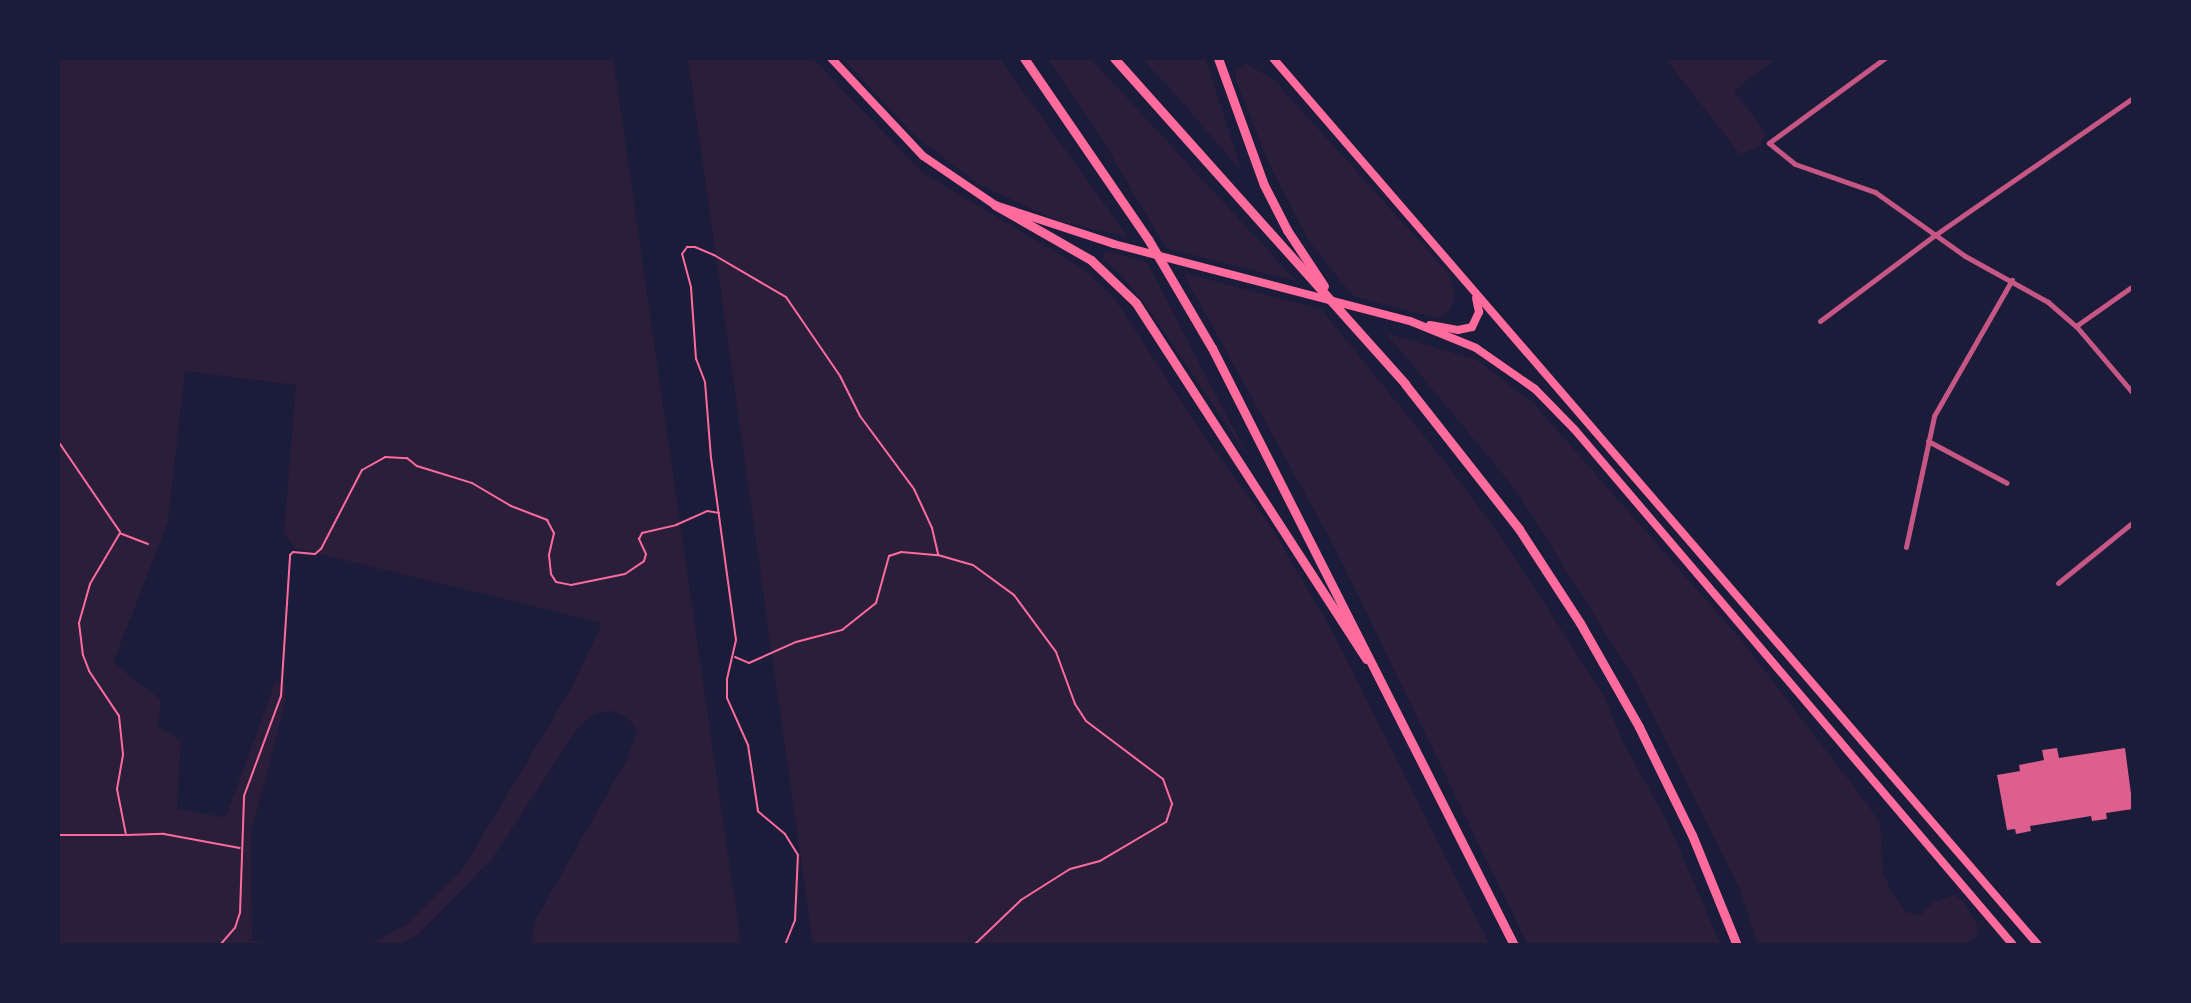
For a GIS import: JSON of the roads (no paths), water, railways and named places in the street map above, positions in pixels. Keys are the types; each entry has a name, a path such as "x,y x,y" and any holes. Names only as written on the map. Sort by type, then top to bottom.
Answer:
{"highway":[{"path":"1024,58 1116,189 1185,301 1254,426 1514,945"},
{"path":"1114,58 1333,303 1464,456 1565,599 1666,780 1737,945"},
{"path":"1218,58 1264,185 1333,303"},
{"path":"995,205 1091,260 1136,303 1303,558 1339,620 1382,681"}],"main road":[{"path":"831,58 923,156 995,205 1114,244 1455,330 1470,328 1479,312 1471,288"},
{"path":"1273,58 2038,945"},
{"path":"1410,321 1476,348 1535,389 1555,409 2013,945"}],"street":[{"path":"1885,58 1769,143 1795,164 1875,192 1935,235 2048,302 2076,326 2133,393"},
{"path":"1820,321 1935,235 2133,98"},
{"path":"1906,547 1934,416 2012,280"},
{"path":"2076,326 2133,286"},
{"path":"1928,441 2007,483"},
{"path":"2058,583 2133,522"}]}
